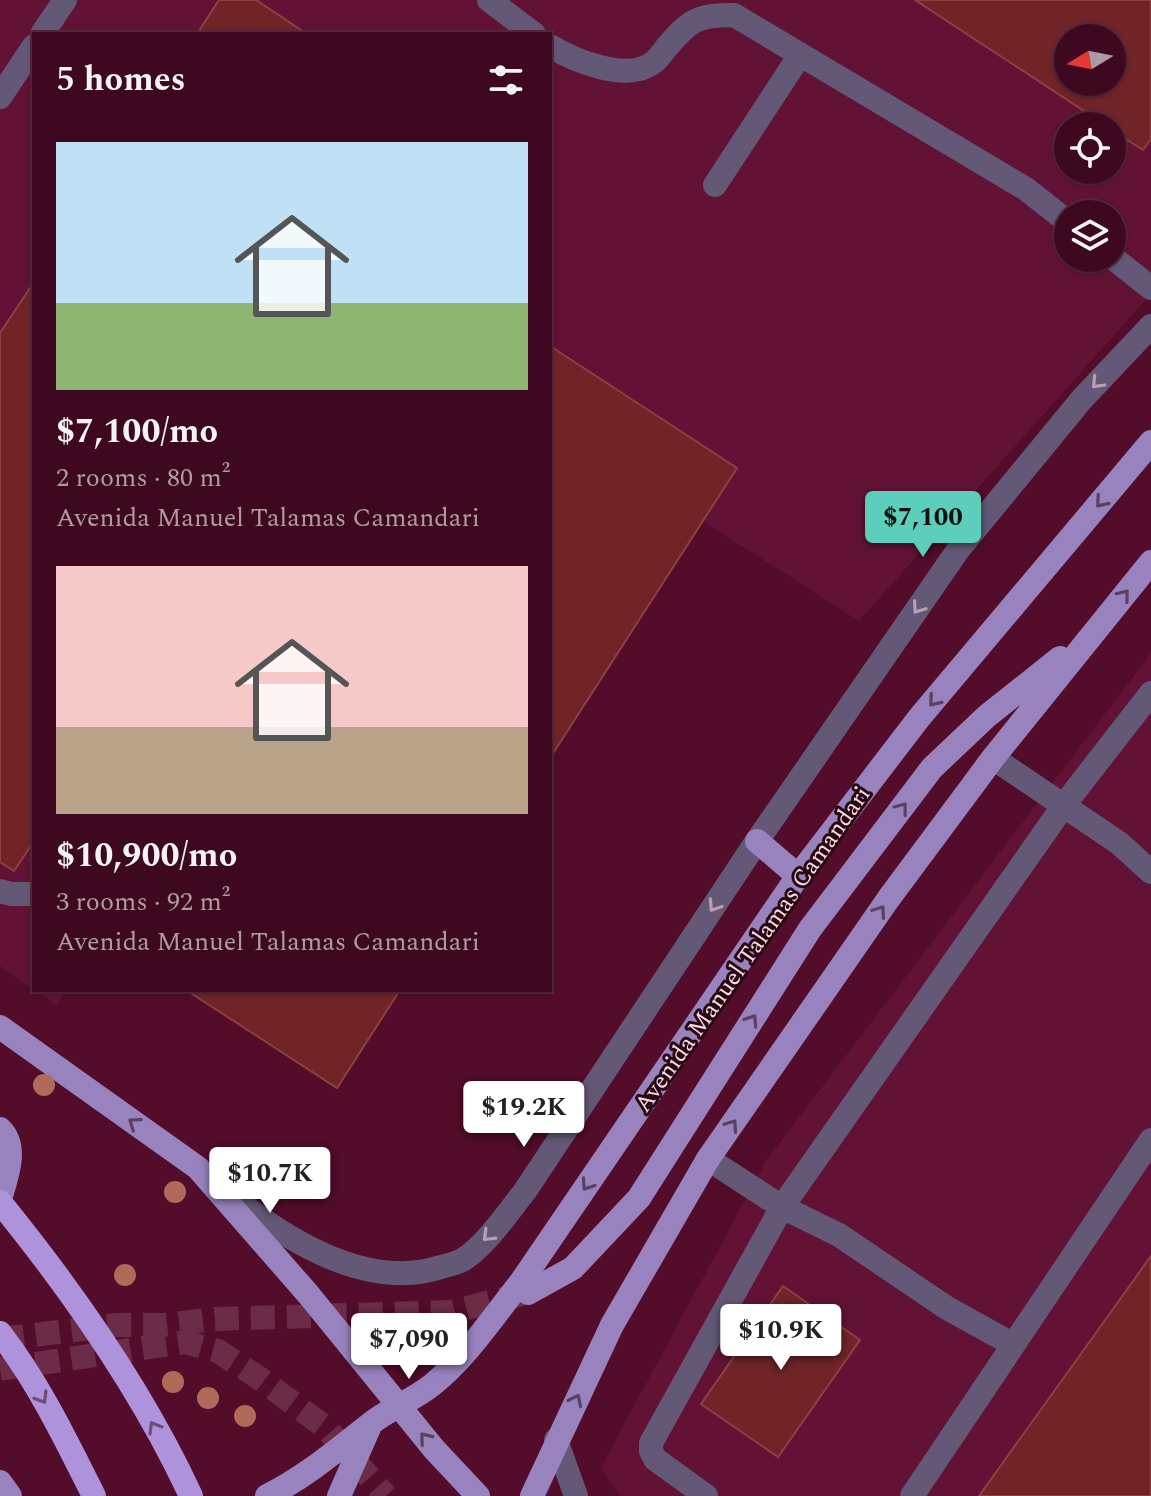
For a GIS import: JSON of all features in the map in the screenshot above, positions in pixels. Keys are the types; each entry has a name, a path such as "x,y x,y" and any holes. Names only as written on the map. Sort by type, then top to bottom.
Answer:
{"highway":[{"path":"0,1201 50,1263 125,1375 191,1496"},
{"path":"0,1333 59,1426 94,1496"}],"main road":[{"name":"Avenida Manuel Talamas Camandari","path":"267,1496 324,1460 372,1422 425,1390 452,1366 521,1282 798,876 919,718 1151,442"},
{"path":"532,1496 612,1325 708,1159 889,898 993,758 1151,562"},
{"path":"528,1293 573,1268 639,1198 810,929 932,768 987,716 1096,629"},
{"path":"757,841 798,876"},
{"path":"0,1027 198,1168 308,1294 398,1406 478,1496"},
{"path":"0,1129 6,1135 10,1164 0,1201"},
{"path":"339,1496 372,1422"},
{"path":"0,1482 10,1496"}],"street":[{"path":"43,32 65,0"},
{"path":"489,0 531,32"},
{"path":"552,47 610,71 631,71 653,63 688,22 707,15 734,15 1026,189 1054,211"},
{"path":"0,97 32,49"},
{"path":"715,185 800,55"},
{"path":"1126,268 1151,288"},
{"path":"198,1168 256,1215 313,1248 365,1271 420,1274 463,1260 496,1228 525,1191 757,841 958,550 1082,399 1151,326"},
{"path":"706,1496 655,1459 651,1443 782,1207 1064,805 1151,693"},
{"path":"993,758 1119,843 1151,872"},
{"path":"0,891 32,894"},
{"path":"912,1496 1151,1140"},
{"path":"708,1159 782,1207 839,1235 947,1308 1012,1344"},
{"path":"556,1440 576,1496"}],"shaded area":[{"path":"0,0 1151,0 1151,294 859,621 552,424 552,32 32,32 32,989 0,966"},
{"path":"1151,653 1151,1496 620,1496 601,1467 766,1161"},
{"path":"37,992 65,992 56,1005"}],"building":[{"path":"219,0 256,0 304,32 198,32"},
{"path":"915,0 1151,0 1151,139 1143,150 1126,139 1126,112 1086,112 1061,96 1126,96 1126,24 1054,24 1054,91"},
{"path":"32,285 32,844 14,871 0,862 0,333"},
{"path":"552,347 737,468 552,755"},
{"path":"189,992 399,992 337,1088"},
{"path":"1151,1256 1151,1496 979,1496"},
{"path":"783,1286 860,1340 778,1457 701,1404"}],"tunnel":[{"path":"0,1339 117,1325 163,1325 215,1319 451,1312 522,1294"},
{"path":"0,1369 185,1342 218,1351 325,1427 386,1496"}]}
